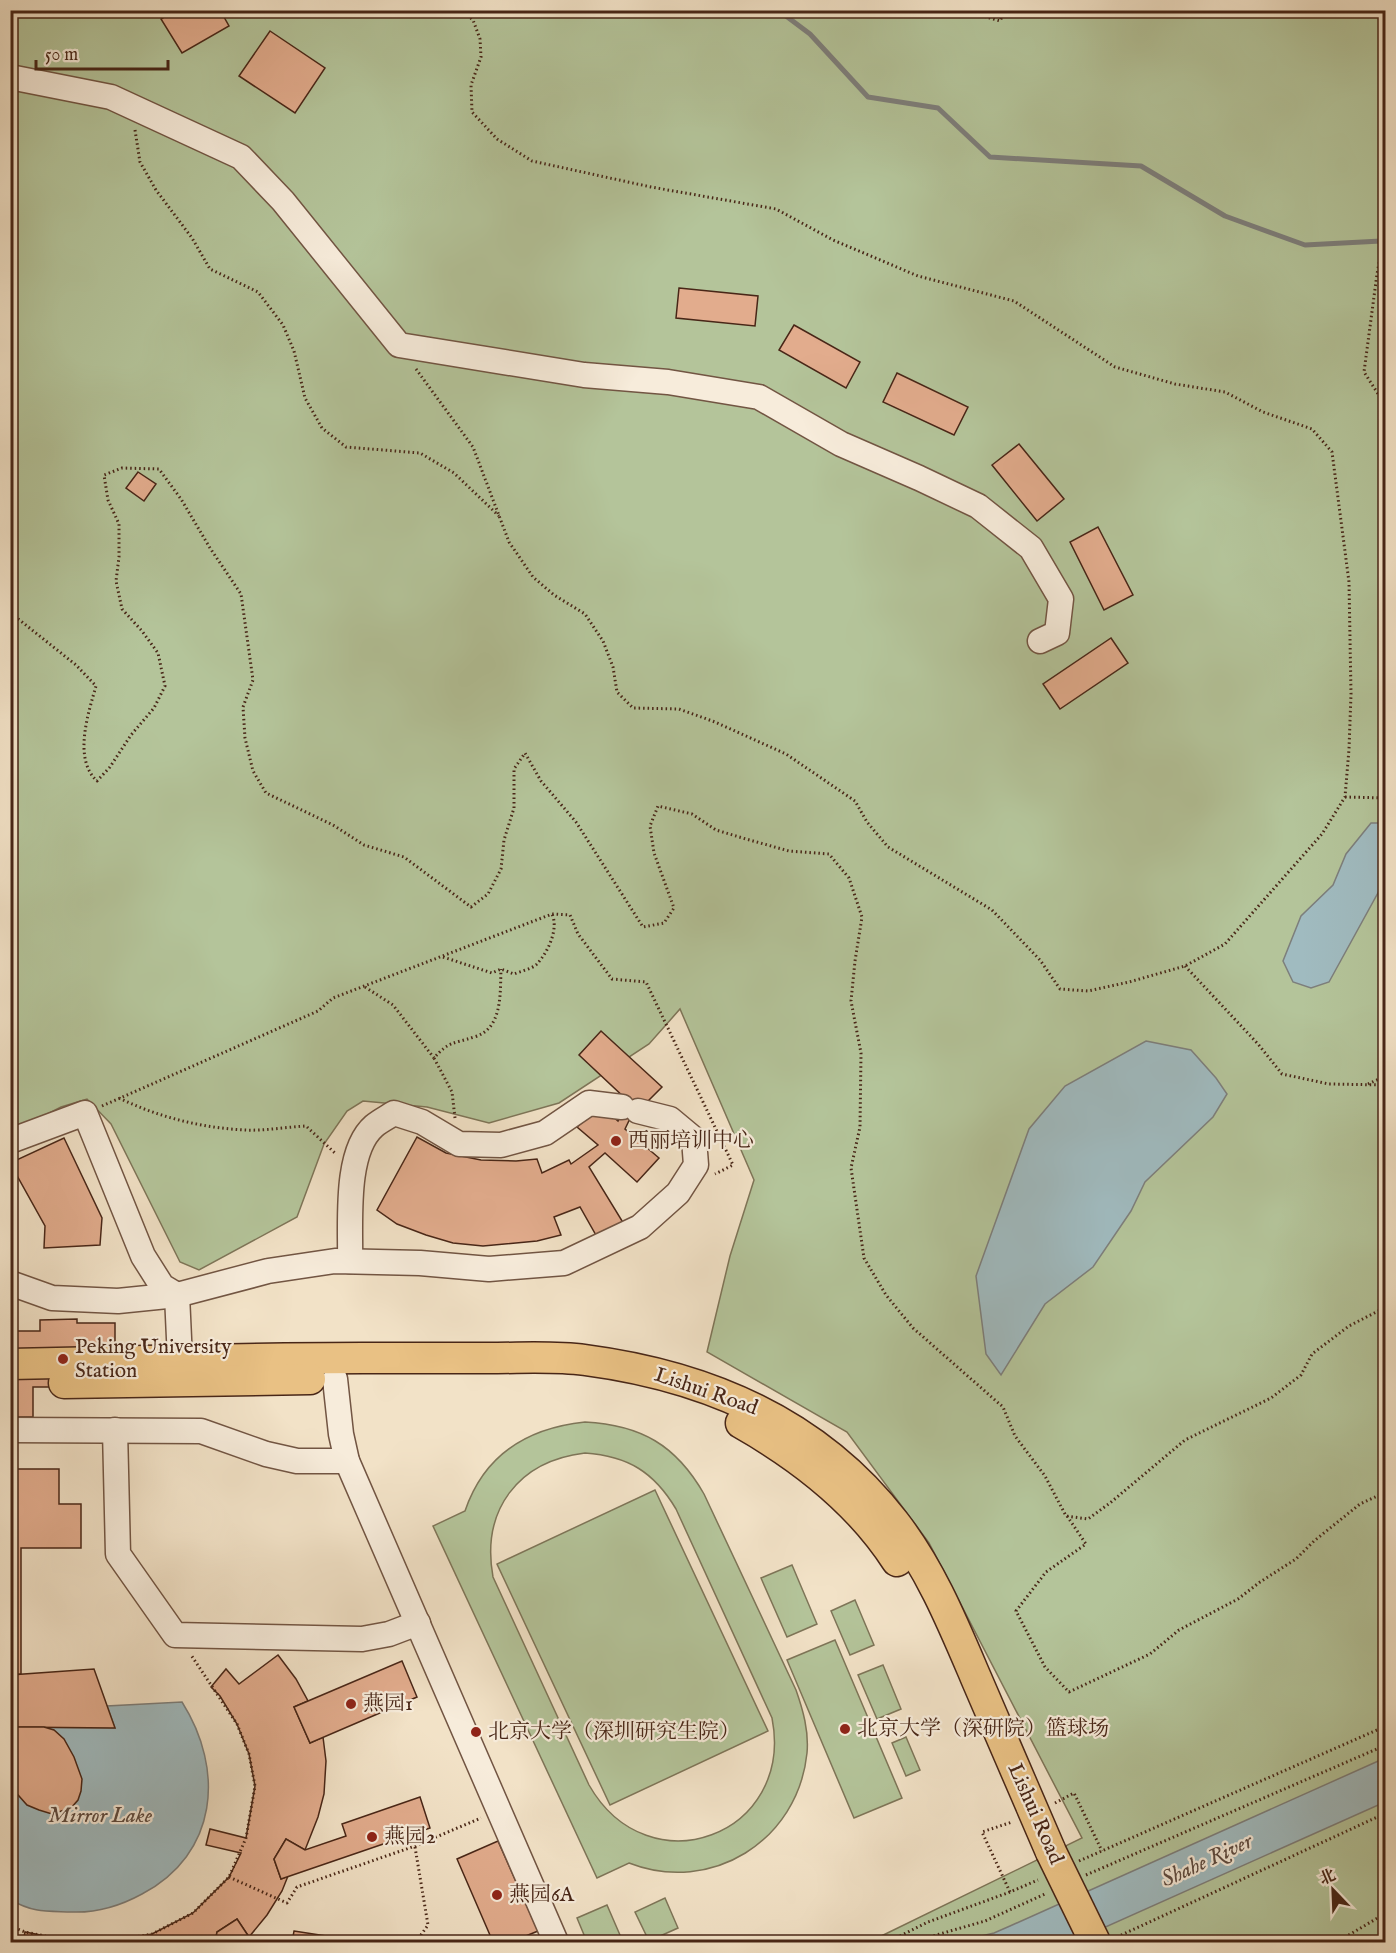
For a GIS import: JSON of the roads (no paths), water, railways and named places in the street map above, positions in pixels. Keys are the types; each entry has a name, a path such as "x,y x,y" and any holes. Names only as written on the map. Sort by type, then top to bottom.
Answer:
{"main road":[{"name":"Lishui Road","path":"10,1364 180,1360 543,1358 584,1360 662,1374 737,1399 770,1415 803,1436 855,1479 877,1501 908,1542 944,1605 1026,1817"},
{"name":"Lishui Road","path":"10,1384 508,1376 571,1378 599,1381 686,1399 741,1423 768,1438 837,1492 875,1532 896,1559 917,1594 1050,1863 1105,1940"},
{"name":"Lishui Road","path":"1050,1863 1075,1942"}],"street":[{"path":"10,77 111,97 241,157 283,201 399,345 584,375 668,382 759,397 842,444 978,506 1031,548 1061,599 1057,633 1040,641"},
{"path":"10,1283 52,1298 118,1301 177,1295 268,1271 335,1261 420,1263 489,1269 564,1263 640,1227 678,1193 696,1165 694,1139 670,1119 630,1109 589,1103 545,1133 501,1145 459,1144 422,1122 394,1113 373,1126 358,1150 351,1184 350,1261"},
{"path":"10,1142 85,1113 143,1256 162,1287 177,1295"},
{"path":"177,1295 180,1360"},
{"path":"335,1379 338,1414 347,1461 556,1942"},
{"path":"10,1430 201,1431 266,1454 297,1461 347,1461"},
{"path":"115,1430 118,1554 175,1635 362,1639 389,1634 418,1623"}],"water":[{"path":"1371,823 1385,823 1385,880 1329,982 1311,988 1293,982 1283,961 1301,916 1333,885 1346,854"},
{"path":"1146,1041 1191,1050 1227,1094 1213,1117 1145,1182 1131,1211 1093,1267 1045,1304 1001,1375 986,1354 976,1276 1029,1129 1065,1086"},
{"name":"Mirror Lake","path":"182,1702 196,1728 205,1755 208,1782 207,1808 199,1834 186,1857 167,1877 142,1894 108,1908 81,1912 47,1911 27,1907 11,1900 10,1727 115,1728 107,1706"},
{"name":"Shahe River","path":"1385,1758 1385,1802 1072,1942 956,1942 994,1933"}],"waterway":[{"path":"778,10 810,34 868,97 938,108 990,157 1141,166 1225,216 1305,245 1381,241 1386,244"}],"place":[{"name":"西丽培训中心","path":"616,1141"},
{"name":"Peking University Station","path":"63,1359"},
{"name":"燕园1","path":"351,1704"},
{"name":"北京大学（深研院）篮球场","path":"845,1729"},
{"name":"北京大学（深圳研究生院）","path":"476,1732"},
{"name":"燕园2","path":"372,1837"},
{"name":"燕园6A","path":"497,1895"}]}
